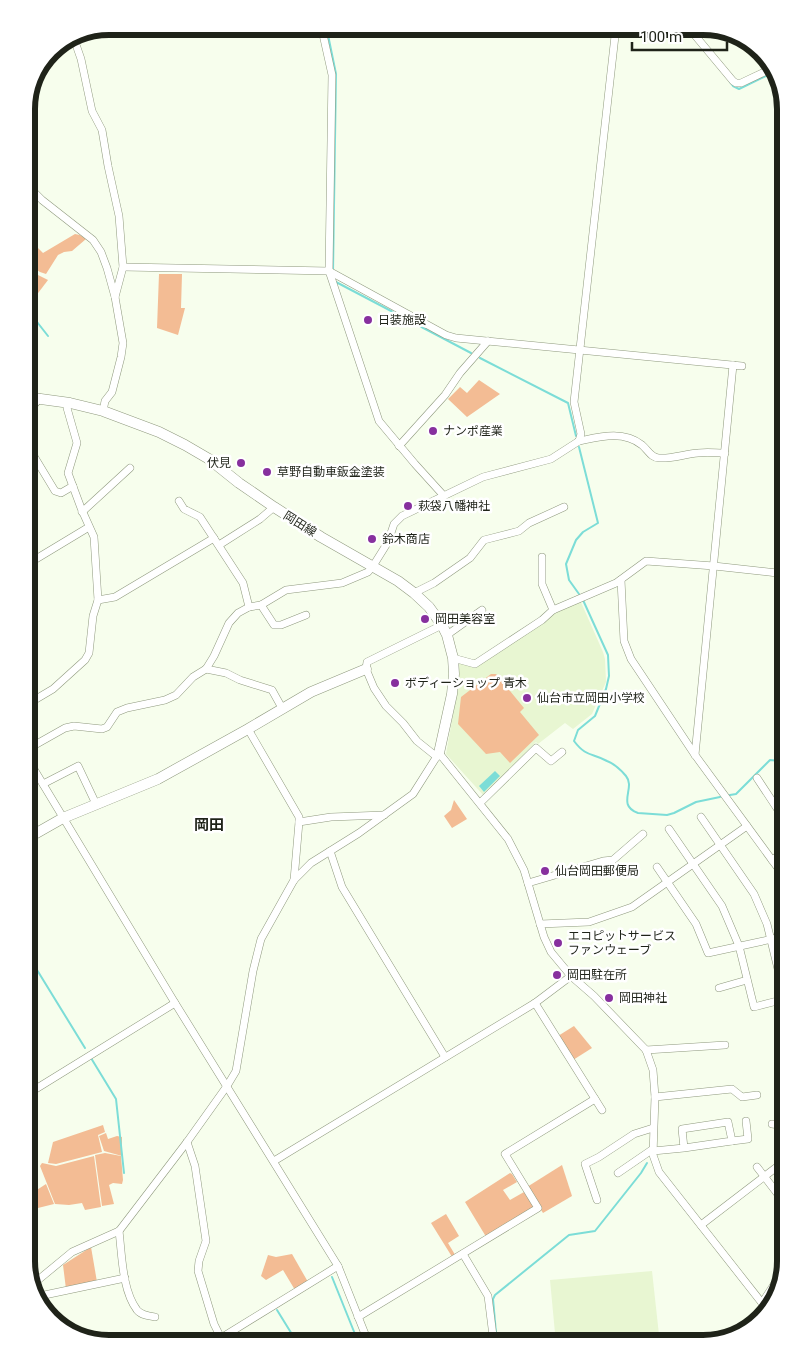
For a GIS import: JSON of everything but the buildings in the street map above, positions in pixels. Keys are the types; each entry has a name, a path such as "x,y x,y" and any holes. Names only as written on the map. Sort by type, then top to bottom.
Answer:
{"street":[{"path":"323,35 332,75 329,271 379,421 444,496"},
{"path":"578,441 581,434 574,402 615,35"},
{"path":"695,35 736,83 741,83 766,71"},
{"path":"76,44 81,59 92,111 102,130 108,166 120,216 123,267 115,297"},
{"path":"35,193 93,240 101,252 107,268 115,297 123,343 112,392 105,401 103,411"},
{"path":"123,267 329,271 456,338 738,366 725,453 695,755"},
{"path":"399,446 446,395 460,373 488,341"},
{"name":"岡田線","path":"35,398 103,411 159,432 185,445 209,459 274,508 322,538 398,581 414,593 429,607 442,625 447,635 453,658 452,694 438,755"},
{"path":"35,404 40,398"},
{"path":"35,700 53,690 85,660 89,653 93,616 98,600 94,537 82,512 68,473 77,443 67,408 70,403"},
{"path":"35,745 65,728 74,726 102,729 107,727 117,712 165,700 176,695 193,677 206,669 229,623 238,613 249,607 261,605 286,590 342,583 368,572 388,542 394,524 402,516 483,477 552,459 578,441 596,437 618,435 633,438 653,457 660,458 700,452 725,453"},
{"path":"35,458 55,491 61,492 72,486"},
{"path":"82,512 130,468"},
{"path":"179,501 184,509 200,517 219,545 242,584 249,607"},
{"path":"414,593 434,583 470,558 484,540 519,531 529,523 564,507"},
{"path":"219,545 274,508"},
{"path":"35,560 89,527"},
{"path":"98,600 115,596 214,538"},
{"path":"542,557 542,584 553,610"},
{"path":"453,658 475,664 542,620 553,610 621,580 646,561 777,573"},
{"path":"621,580 624,641 631,659 695,755 777,867"},
{"path":"261,605 274,625 281,625 306,615"},
{"path":"447,635 482,610"},
{"path":"442,625 367,662 366,669 374,688 386,706 417,740 438,755 480,803 508,839 524,870 544,937 552,952 571,976 594,996 646,1050 654,1070 653,1155 659,1172 762,1303 771,1290"},
{"path":"206,669 226,673 240,680 272,690 282,708"},
{"path":"35,834 63,818 158,779 311,692 366,669"},
{"path":"248,729 299,817 294,880"},
{"path":"480,803 536,748 550,761 562,752"},
{"path":"38,1280 72,1252 120,1231 227,1086 236,1071 253,971 261,939 294,880 311,863 359,833 413,794 438,755"},
{"path":"43,784 78,766 96,804"},
{"path":"35,771 175,1003 338,1266 365,1335"},
{"path":"757,778 777,808"},
{"path":"299,822 331,817 384,815"},
{"path":"702,817 754,894 767,924 777,966"},
{"path":"540,924 589,922 632,907 747,826"},
{"path":"669,829 722,906 739,946 754,1007 777,1003"},
{"path":"528,883 603,861 613,860 643,834"},
{"path":"330,851 342,888 445,1057"},
{"path":"772,860 777,856"},
{"path":"657,867 696,924 708,953 777,938"},
{"path":"274,1161 535,1003 571,976"},
{"path":"719,988 747,980"},
{"path":"35,1089 175,1003"},
{"path":"535,1003 602,1110"},
{"path":"646,1050 725,1045"},
{"path":"655,1097 732,1089 742,1097 757,1095"},
{"path":"358,1317 538,1208 505,1154 595,1099"},
{"path":"684,1148 682,1129 728,1122 732,1141"},
{"path":"618,1172 653,1150 684,1148 748,1139 746,1122"},
{"path":"772,1124 777,1125"},
{"path":"597,1200 585,1164 634,1134 653,1128"},
{"path":"187,1142 195,1166 206,1241 198,1261 198,1271 219,1335"},
{"path":"758,1167 777,1193"},
{"path":"701,1226 777,1167"},
{"path":"120,1231 128,1292 138,1312 154,1317"},
{"path":"463,1254 488,1296 493,1335"},
{"path":"231,1335 338,1266"},
{"path":"44,1295 125,1278"}],"shaded area":[{"path":"75,234 86,239 72,251 58,255 46,274 35,269 35,245 43,253"},
{"path":"35,274 48,280 35,297"},
{"path":"159,274 182,274 181,308 185,308 178,335 157,328"},
{"path":"479,380 500,394 467,417 448,399 460,387 467,393"},
{"name":"仙台市立岡田小学校","path":"580,600 605,659 606,682 592,714 573,729 565,723 538,744 536,742 484,796 446,754 459,681 459,664 462,662 474,668 545,622 553,614"},
{"path":"491,674 496,674 524,708 520,712 539,735 510,763 500,752 486,754 458,724 461,697"},
{"path":"454,800 467,819 452,828 444,816 451,810"},
{"path":"574,1026 592,1048 573,1060 558,1036"},
{"path":"103,1125 105,1132 98,1135 102,1152 56,1164 48,1163 53,1142"},
{"path":"106,1133 108,1139 117,1136 122,1137 122,1156 104,1151 99,1136"},
{"path":"105,1153 121,1156 123,1180 122,1184 113,1183 109,1185 114,1204 102,1206 95,1155"},
{"path":"94,1156 101,1207 85,1210 82,1203 69,1205 55,1204 40,1166 42,1163 56,1166"},
{"path":"562,1165 572,1196 543,1213 527,1187"},
{"path":"510,1173 517,1182 503,1190 510,1200 524,1192 535,1209 488,1240 465,1202"},
{"path":"46,1184 54,1204 35,1209 35,1191"},
{"path":"446,1214 459,1236 448,1243 457,1258 454,1260 431,1223"},
{"path":"91,1247 97,1282 66,1289 63,1265"},
{"path":"292,1254 308,1282 295,1290 283,1270 266,1280 261,1276 268,1255 276,1257"},
{"path":"652,1271 659,1335 555,1335 550,1280"}],"water":[{"path":"495,771 500,776 484,792 479,786"}],"waterway":[{"path":"328,35 336,74 333,272"},
{"path":"730,82 739,89 768,75"},
{"path":"336,282 471,353"},
{"path":"35,319 48,336"},
{"path":"480,358 568,403 576,436"},
{"path":"579,447 598,523 583,532 576,540 566,564 569,580 579,594"},
{"path":"583,600 608,655 609,676 595,716 578,730 574,741 586,752 618,767 628,781 628,806 638,813 667,815 696,802 720,797"},
{"path":"730,795 736,794 770,760 777,761"},
{"path":"35,967 85,1048"},
{"path":"91,1058 116,1099 124,1173"},
{"path":"496,1335 493,1299 495,1295 569,1235 595,1231 647,1163"},
{"path":"332,1277 355,1335"},
{"path":"277,1310 292,1335"}],"place":[{"name":"日装施設","path":"368,320"},
{"name":"ナンポ産業","path":"433,431"},
{"name":"伏見","path":"241,463"},
{"name":"草野自動車鈑金塗装","path":"267,472"},
{"name":"萩袋八幡神社","path":"408,506"},
{"name":"鈴木商店","path":"372,539"},
{"name":"岡田美容室","path":"425,619"},
{"name":"ボディーショップ 青木","path":"395,683"},
{"name":"仙台市立岡田小学校","path":"527,698"},
{"name":"仙台岡田郵便局","path":"545,871"},
{"name":"エコピットサービス ファンウェーブ","path":"558,943"},
{"name":"岡田駐在所","path":"557,975"},
{"name":"岡田神社","path":"609,998"}],"district":[{"name":"岡田","path":"209,825"}]}
